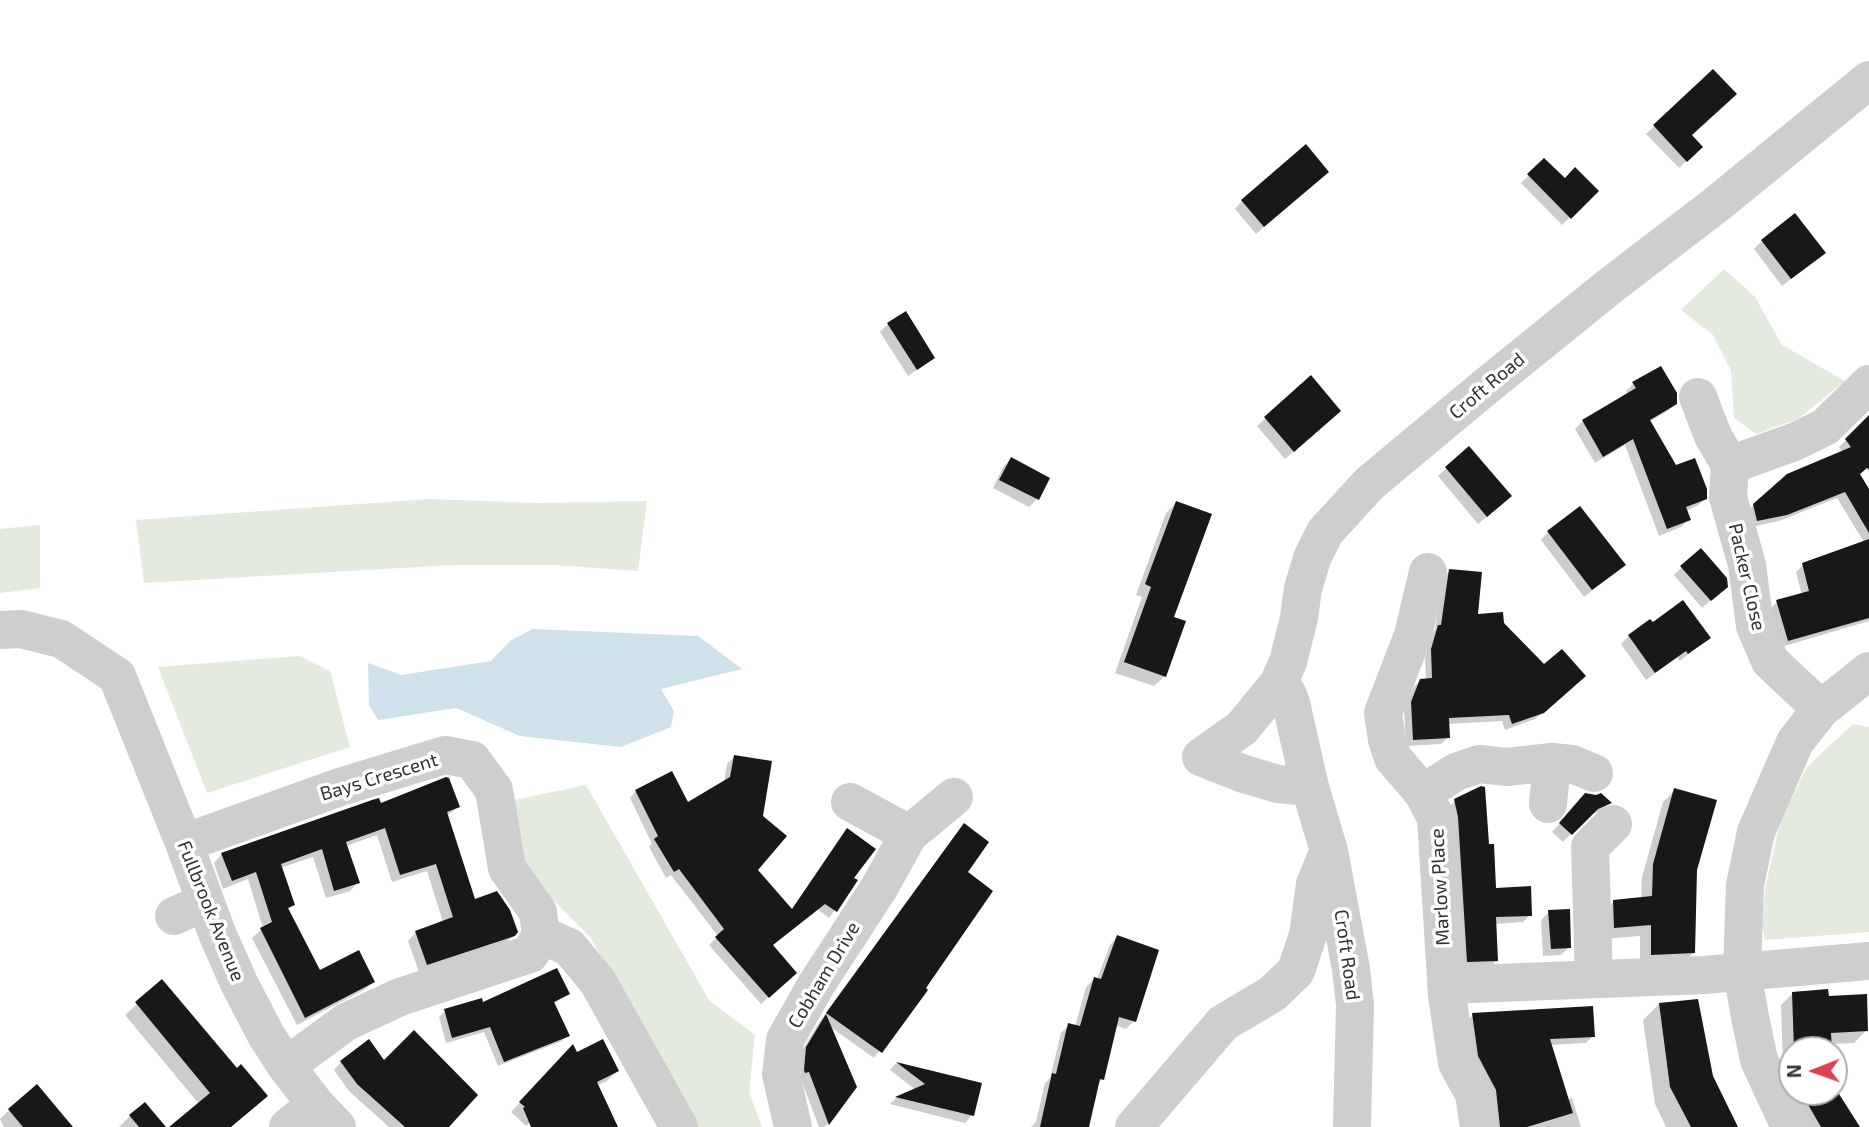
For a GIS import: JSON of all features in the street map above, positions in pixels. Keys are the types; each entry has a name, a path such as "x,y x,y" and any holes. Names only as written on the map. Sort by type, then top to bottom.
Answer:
{"street":[{"name":"Croft Road","path":"1352,1127 1355,1005 1351,969 1329,851 1310,788 1291,703 1287,693 1278,684 1288,662 1303,588 1313,556 1325,532 1370,483 1600,294 1717,205 1869,80"},
{"path":"1698,397 1713,436 1730,465 1794,442 1825,427 1869,384"},
{"name":"Packer Close","path":"1730,465 1728,497 1747,565 1755,626 1770,661 1821,709"},
{"name":"Marlow Place","path":"1428,572 1413,635 1383,713 1393,758 1423,793 1436,818 1446,985 1457,1063 1474,1094 1479,1127"},
{"name":"Fullbrook Avenue","path":"0,630 21,629 61,639 117,676 184,844 189,909 239,983 314,1120"},
{"path":"1790,1127 1759,1059 1742,971 1745,885 1756,832 1795,742 1821,709 1869,671"},
{"path":"1278,684 1242,728 1201,757 1244,774 1297,788 1310,788"},
{"name":"Bays Crescent","path":"184,844 340,787 445,755 472,760 494,790 507,869 538,912 541,935"},
{"path":"1548,804 1552,762"},
{"path":"1423,793 1456,772 1479,764 1507,767 1552,762 1572,764 1594,773"},
{"name":"Cobham Drive","path":"793,1127 781,1074 785,1040 816,985 879,888 909,834 954,797"},
{"path":"850,802 909,834"},
{"path":"1594,979 1590,847 1613,824"},
{"path":"1134,1127 1223,1023 1272,994 1296,971 1308,934 1315,884 1329,851"},
{"path":"286,1066 346,1022 400,997 530,954 541,935 569,947 598,982 679,1127"},
{"path":"1446,985 1704,975 1869,961"}],"shaded area":[{"path":"1724,269 1755,297 1782,345 1845,381 1798,419 1756,434 1734,418 1731,371 1713,335 1681,310"},
{"path":"430,499 538,503 647,501 638,571 555,565 452,565 144,583 136,520"},
{"path":"40,525 40,588 0,593 0,529"},
{"path":"533,629 698,636 742,669 661,689 674,711 671,727 621,747 520,736 456,708 378,720 369,705 368,663 401,675 491,661 510,641"},
{"path":"299,656 330,671 350,747 207,793 158,667"},
{"path":"1853,724 1869,727 1869,932 1765,940 1762,924 1765,889 1780,822 1807,767"},
{"path":"586,785 709,1000 755,1035 749,1092 762,1127 698,1127 590,937 549,896 518,850 509,801"}],"building":[{"path":"1713,69 1737,94 1692,135 1703,147 1687,162 1653,125"},
{"path":"1306,144 1329,172 1264,227 1241,200"},
{"path":"1544,158 1565,178 1575,167 1599,191 1571,219 1527,174"},
{"path":"1795,213 1826,253 1791,279 1761,240"},
{"path":"906,311 935,358 917,370 887,323"},
{"path":"1661,366 1677,393 1677,404 1650,420 1676,465 1695,458 1707,489 1707,499 1686,507 1691,520 1667,529 1633,439 1603,457 1582,420 1636,388 1632,382"},
{"path":"1311,375 1341,411 1294,452 1264,417"},
{"path":"1869,415 1869,470 1867,468 1860,474 1869,489 1869,533 1845,492 1787,515 1757,521 1753,504 1787,474 1851,447 1845,439"},
{"path":"1469,446 1512,496 1487,517 1445,467"},
{"path":"1011,457 1050,478 1039,500 999,480"},
{"path":"1176,501 1212,514 1174,617 1186,621 1166,677 1124,662 1151,587 1145,584"},
{"path":"1580,506 1626,565 1592,590 1547,531"},
{"path":"1869,539 1869,618 1788,641 1776,600 1809,591 1802,563"},
{"path":"1701,548 1727,578 1728,587 1711,601 1680,566"},
{"path":"1449,569 1482,572 1478,614 1503,612 1504,623 1544,664 1562,649 1586,676 1544,713 1512,724 1509,715 1449,718 1450,738 1413,740 1411,702 1420,679 1432,678 1431,649 1438,625 1441,625"},
{"path":"1683,600 1711,638 1688,654 1686,651 1655,673 1628,635 1650,619 1653,622"},
{"path":"734,755 772,761 763,816 787,836 758,870 792,909 847,828 876,849 854,878 858,880 837,912 825,904 773,945 797,973 769,998 715,937 724,929 679,869 674,872 654,839 658,836 635,790 672,771 688,802 730,777"},
{"path":"449,778 460,807 447,812 475,899 497,891 510,910 518,932 515,936 427,965 415,931 453,917 436,864 400,875 385,828 346,842 360,883 334,891 322,849 281,864 295,905 288,908 320,970 359,950 375,982 305,1018 260,928 272,922 256,872 232,881 221,853 372,800 379,798 381,803"},
{"path":"1481,786 1485,787 1489,844 1494,844 1496,888 1531,886 1532,916 1496,917 1498,961 1467,962 1458,817 1454,799"},
{"path":"1674,788 1717,800 1697,870 1695,953 1651,955 1651,925 1614,928 1613,900 1652,896 1653,864"},
{"path":"1585,793 1601,793 1612,803 1598,809 1572,835 1559,823"},
{"path":"964,823 989,842 968,872 993,891 926,988 928,990 882,1053 826,1013"},
{"path":"1570,909 1571,948 1551,949 1548,910"},
{"path":"1117,935 1159,950 1136,1022 1119,1017 1104,1080 1100,1079 1089,1127 1040,1127 1052,1073 1056,1074 1068,1023 1080,1026 1094,977 1101,979"},
{"path":"557,968 570,994 554,1002 570,1036 504,1062 490,1027 452,1038 444,1009 482,998 483,1002"},
{"path":"162,979 237,1068 241,1064 268,1096 231,1127 169,1127 210,1093 135,1002"},
{"path":"1828,989 1829,996 1867,994 1868,1031 1831,1033 1831,1036 1794,1036 1792,992"},
{"path":"1698,999 1713,1076 1738,1127 1691,1127 1670,1087 1659,1003"},
{"path":"1593,1006 1595,1037 1550,1039 1573,1113 1527,1127 1500,1127 1496,1090 1478,1056 1472,1013"},
{"path":"826,1014 857,1087 829,1125 809,1072 805,1073 804,1070 806,1047"},
{"path":"414,1030 478,1095 449,1127 405,1127 357,1084 340,1061 369,1039 384,1060"},
{"path":"603,1039 619,1071 597,1082 618,1127 531,1127 523,1108 525,1107 519,1102 573,1044 577,1052"},
{"path":"896,1062 982,1083 974,1116 895,1097 925,1084"},
{"path":"37,1084 73,1127 23,1127 8,1109"},
{"path":"145,1102 166,1127 139,1127 129,1115"},
{"path":"1809,1106 1847,1106 1860,1127 1821,1127"}]}
